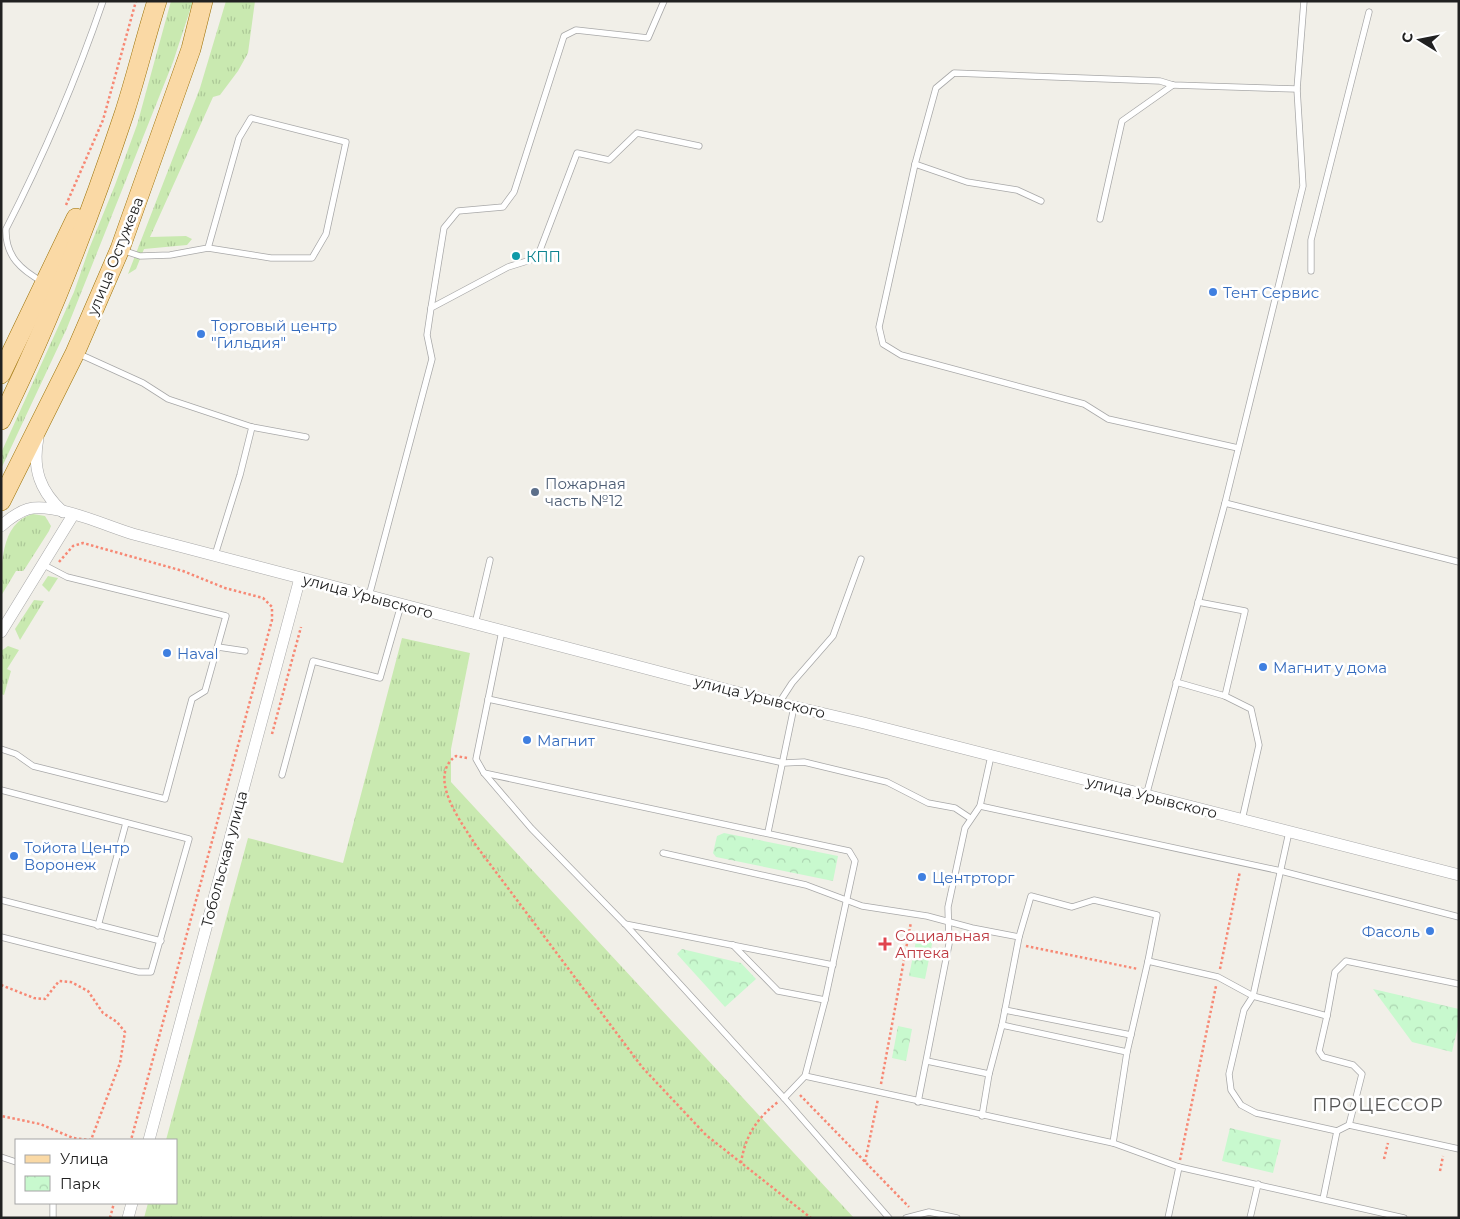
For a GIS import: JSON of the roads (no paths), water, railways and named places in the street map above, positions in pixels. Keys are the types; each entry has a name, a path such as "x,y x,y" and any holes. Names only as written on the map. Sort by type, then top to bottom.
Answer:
{"main road":[{"name":"улица Остужева","path":"1,501 76,352 120,249 191,49 203,1"},
{"path":"191,49 210,1"},
{"path":"1,420 59,292 124,112 156,4"},
{"path":"1,374 11,347 46,283 124,112"}],"street":[{"path":"1,632 49,567 68,513 46,494 38,480 36,457 40,422"},
{"name":"улица Урывского","path":"1,526 27,510 35,508 68,513 133,534 778,703 1459,875"},
{"name":"Тобольская улица","path":"149,1139 300,578"},
{"path":"128,1218 132,1204"}],"lane":[{"path":"46,283 25,272 15,261 9,252 6,229 56,127 103,1"},
{"path":"369,596 432,359 427,335 444,228 458,211 503,207 514,192 564,36 576,30 648,38 664,1"},
{"path":"1146,796 1225,503 1303,186 1297,89 1304,1"},
{"path":"1311,271 1311,240 1369,12"},
{"path":"1238,448 1108,419 1084,404 901,355 884,344 880,327 915,164 936,88 954,73 1160,81 1174,85 1297,89"},
{"path":"1100,219 1122,121 1174,85"},
{"path":"120,249 140,256 170,255 208,248 271,258 312,258 326,234 346,142 251,118 239,138 208,248"},
{"path":"431,308 508,267 537,258 576,153 609,160 637,132 699,146"},
{"path":"915,164 967,182 1017,190 1041,201"},
{"path":"76,352 143,383 168,398 252,427 306,437"},
{"path":"215,555 240,475 252,427"},
{"path":"1225,503 1459,562"},
{"path":"778,703 792,683 833,636 861,559"},
{"path":"475,624 490,560"},
{"path":"1,749 16,754 33,766 165,798 192,699 205,691 218,647 226,616 67,577 49,567"},
{"path":"1198,602 1245,611 1225,696"},
{"path":"282,776 313,661 380,678 402,605"},
{"path":"502,631 476,759 484,774 531,828 624,924 784,1098 889,1218"},
{"path":"218,647 245,651"},
{"path":"1176,682 1225,696 1251,709 1259,745 1242,820"},
{"path":"488,699 784,763 804,762 887,782 928,803 955,808 970,818"},
{"path":"768,832 784,763 794,707"},
{"path":"918,1102 949,944 947,920 965,828 970,818 980,806 991,756"},
{"path":"484,774 768,832 849,851 855,861 826,1000 805,1076 784,1098"},
{"path":"1,790 189,840 151,972 139,972 1,937"},
{"path":"980,806 1242,862 1459,916"},
{"path":"98,926 126,823"},
{"path":"1289,832 1253,996 1244,1010 1229,1074 1231,1090 1241,1105 1256,1113 1338,1131 1349,1125 1459,1149"},
{"path":"663,853 806,885 846,902 947,920 972,928 1018,937"},
{"path":"982,1116 989,1074 1005,1010 1018,937 1031,896 1072,907 1094,900 1157,915 1127,1052 1113,1143"},
{"path":"1,900 161,941"},
{"path":"624,924 833,964"},
{"path":"733,945 778,991 826,1000"},
{"path":"1148,961 1218,977 1253,996 1327,1016"},
{"path":"1349,1125 1362,1074 1353,1065 1323,1057 1319,1051 1335,972 1346,961 1459,984"},
{"path":"1005,1010 1131,1035"},
{"path":"1002,1024 1127,1052"},
{"path":"927,1061 989,1074"},
{"path":"805,1076 1113,1143 1179,1166 1404,1218"},
{"path":"1323,1199 1338,1131"},
{"path":"1,1157 15,1162"},
{"path":"1168,1218 1179,1166"},
{"path":"1250,1218 1258,1184"},
{"path":"52,1204 53,1218"},
{"path":"906,1218 929,1212 957,1218"}],"place":[{"name":"КПП","path":"516,256"},
{"name":"Тент Сервис","path":"1213,292"},
{"name":"Торговый центр \"Гильдия\"","path":"201,334"},
{"name":"Пожарная часть №12","path":"535,492"},
{"name":"Haval","path":"167,653"},
{"name":"Магнит у дома","path":"1263,667"},
{"name":"Магнит","path":"527,740"},
{"name":"Тойота Центр Воронеж","path":"14,856"},
{"name":"Центрторг","path":"922,877"},
{"name":"Фасоль","path":"1430,931"},
{"name":"Социальная Аптека","path":"885,944"}],"district":[{"name":"ПРОЦЕССОР","path":"1378,1105"}]}
